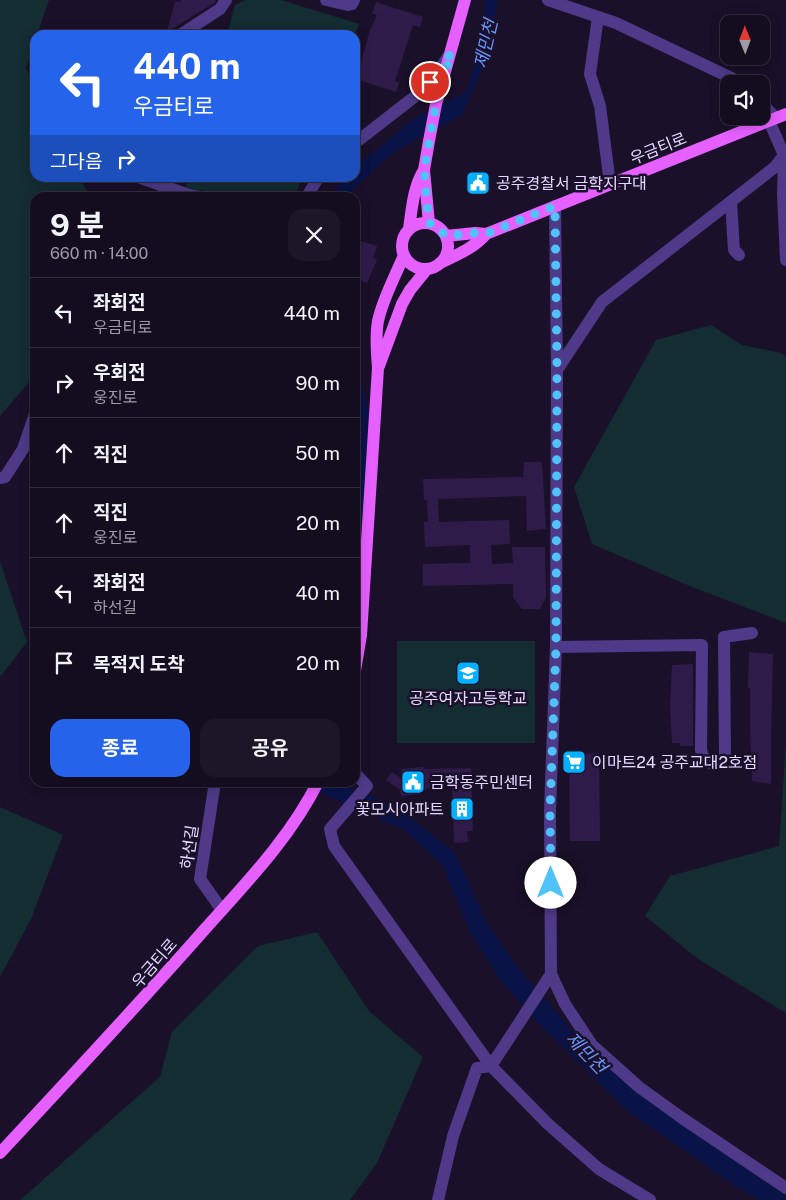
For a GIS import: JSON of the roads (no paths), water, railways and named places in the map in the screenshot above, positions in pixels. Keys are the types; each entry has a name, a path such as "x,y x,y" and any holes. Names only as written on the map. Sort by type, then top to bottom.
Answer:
{"main road":[{"path":"429,223 424,170 436,104 465,0"},
{"name":"우금티로","path":"446,236 475,233 486,234 777,118"},
{"path":"409,229 414,195 418,180 424,170"},
{"path":"360,645 378,368 376,344 378,322 384,302 404,256 402,241 404,234 409,229 422,223 429,223 436,226 446,236 447,250 440,263 427,269 402,304 378,368"},
{"name":"우금티로","path":"440,263 467,250 486,234"},
{"path":"404,256 413,266 427,269"},
{"name":"우금티로","path":"0,1153 140,1003 277,847 309,801 316,787"}],"street":[{"path":"188,30 220,9 226,0"},
{"path":"326,0 348,5 352,4 354,0"},
{"path":"548,0 616,23 725,75"},
{"path":"598,17 590,74 600,106 610,184"},
{"path":"360,139 422,91 451,53"},
{"path":"777,118 784,155 783,195 786,260"},
{"path":"557,370 602,302 775,167 784,155"},
{"path":"151,182 178,192"},
{"path":"731,202 734,250 738,255"},
{"path":"555,206 557,370 556,647 550,811 551,974 566,1004 592,1045 639,1087 786,1188"},
{"path":"0,478 5,477 23,449 30,429"},
{"path":"556,647 702,645 701,750 704,760 712,764 719,764 725,757 724,637 752,633"},
{"path":"360,778 367,786 330,829 334,846 491,1066 548,1124 599,1169 650,1200"},
{"name":"하선길","path":"214,787 200,878 222,910"},
{"path":"438,1200 453,1136 477,1068 491,1066 551,974"}],"water":[{"name":"제민천","path":"486,0 498,0 488,56 462,115 401,148 388,157 350,192 335,192 340,182 360,182 360,165 413,119 466,92 472,76"},
{"path":"360,376 369,412 364,511 360,516"},
{"name":"제민천","path":"308,787 351,787 370,795 404,812 455,853 487,923 516,965 583,1044 633,1089 786,1196 786,1200 759,1200 732,1184 629,1112 539,1024 499,978 469,930 442,864 404,830"}],"waterway":[{"name":"제민천","path":"360,165 372,155"}],"place":[{"name":"공주경찰서 금학지구대","path":"478,183"},
{"name":"공주여자고등학교","path":"468,673"},
{"name":"이마트24 공주교대2호점","path":"574,762"},
{"name":"금학동주민센터","path":"413,782"},
{"name":"꽃모시아파트","path":"462,809"}]}
